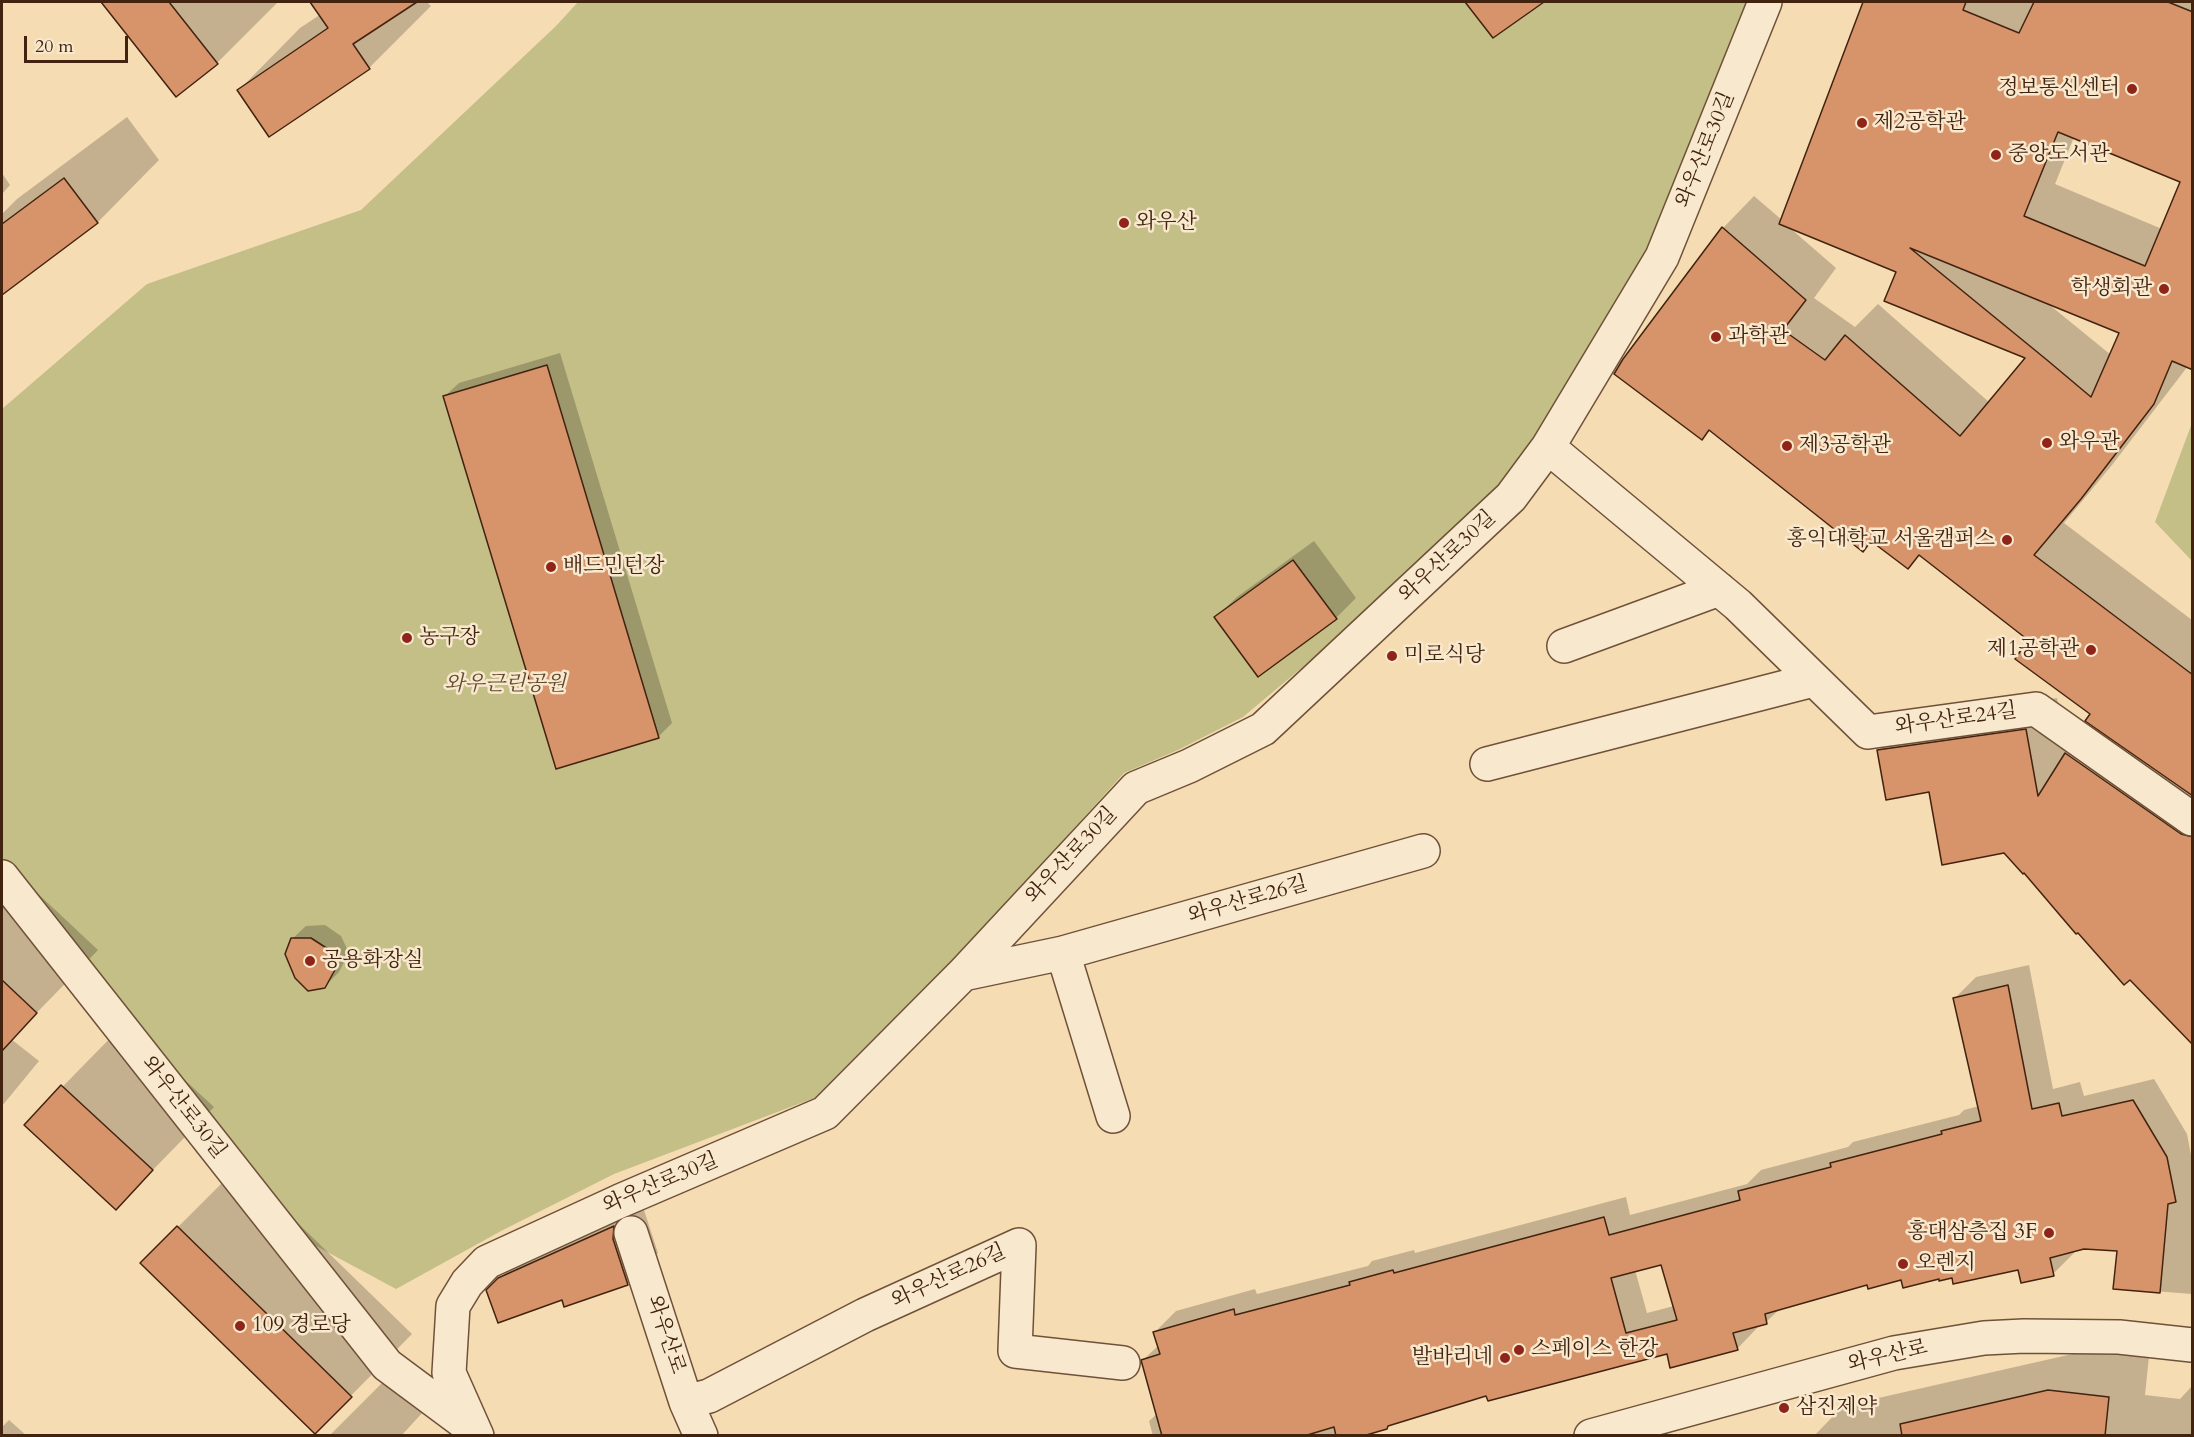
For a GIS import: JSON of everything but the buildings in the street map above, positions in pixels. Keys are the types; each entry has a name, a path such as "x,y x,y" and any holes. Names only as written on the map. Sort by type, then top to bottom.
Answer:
{"street":[{"name":"와우산로30길","path":"476,1433 449,1373 453,1306 467,1283 487,1262 825,1113 963,974 1136,788 1189,766 1263,729 1511,497 1548,447 1662,257 1765,2"},
{"name":"와우산로24길","path":"1548,447 1738,605 1868,732 2036,709 2193,819"},
{"path":"1564,646 1719,590"},
{"path":"1487,764 1814,680"},
{"name":"와우산로26길","path":"1064,953 1423,851"},
{"name":"와우산로30길","path":"2,877 387,1365 476,1433"},
{"path":"963,974 1064,953 1113,1116"},
{"name":"와우산로","path":"631,1233 686,1402 701,1436"},
{"name":"와우산로26길","path":"686,1402 709,1396 865,1316 1019,1245 1015,1351 1123,1364"},
{"name":"와우산로","path":"1590,1436 1894,1353 1984,1338 2120,1337 2193,1345"}],"green space":[{"name":"와우근린공원","path":"578,2 1751,2 1671,202 1543,444 1507,496 1243,717 1178,750 1124,773 838,1089 614,1174 501,1231 396,1289 294,1234 2,861 2,409 147,284 361,210 556,26"},
{"path":"2192,423 2192,561 2155,522"}],"place":[{"name":"정보통신센터","path":"2132,89"},
{"name":"제2공학관","path":"1862,123"},
{"name":"중앙도서관","path":"1996,155"},
{"name":"와우산","path":"1124,223"},
{"name":"학생회관","path":"2164,289"},
{"name":"과학관","path":"1716,337"},
{"name":"와우관","path":"2047,443"},
{"name":"제3공학관","path":"1787,446"},
{"name":"홍익대학교 서울캠퍼스","path":"2007,540"},
{"name":"배드민턴장","path":"551,567"},
{"name":"농구장","path":"407,638"},
{"name":"제1공학관","path":"2091,650"},
{"name":"미로식당","path":"1392,656"},
{"name":"공용화장실","path":"310,961"},
{"name":"홍대삼층집 3F","path":"2049,1233"},
{"name":"오렌지","path":"1903,1264"},
{"name":"109 경로당","path":"240,1326"},
{"name":"스페이스 한강","path":"1519,1350"},
{"name":"발바리네","path":"1505,1358"},
{"name":"삼진제약","path":"1784,1408"}]}
